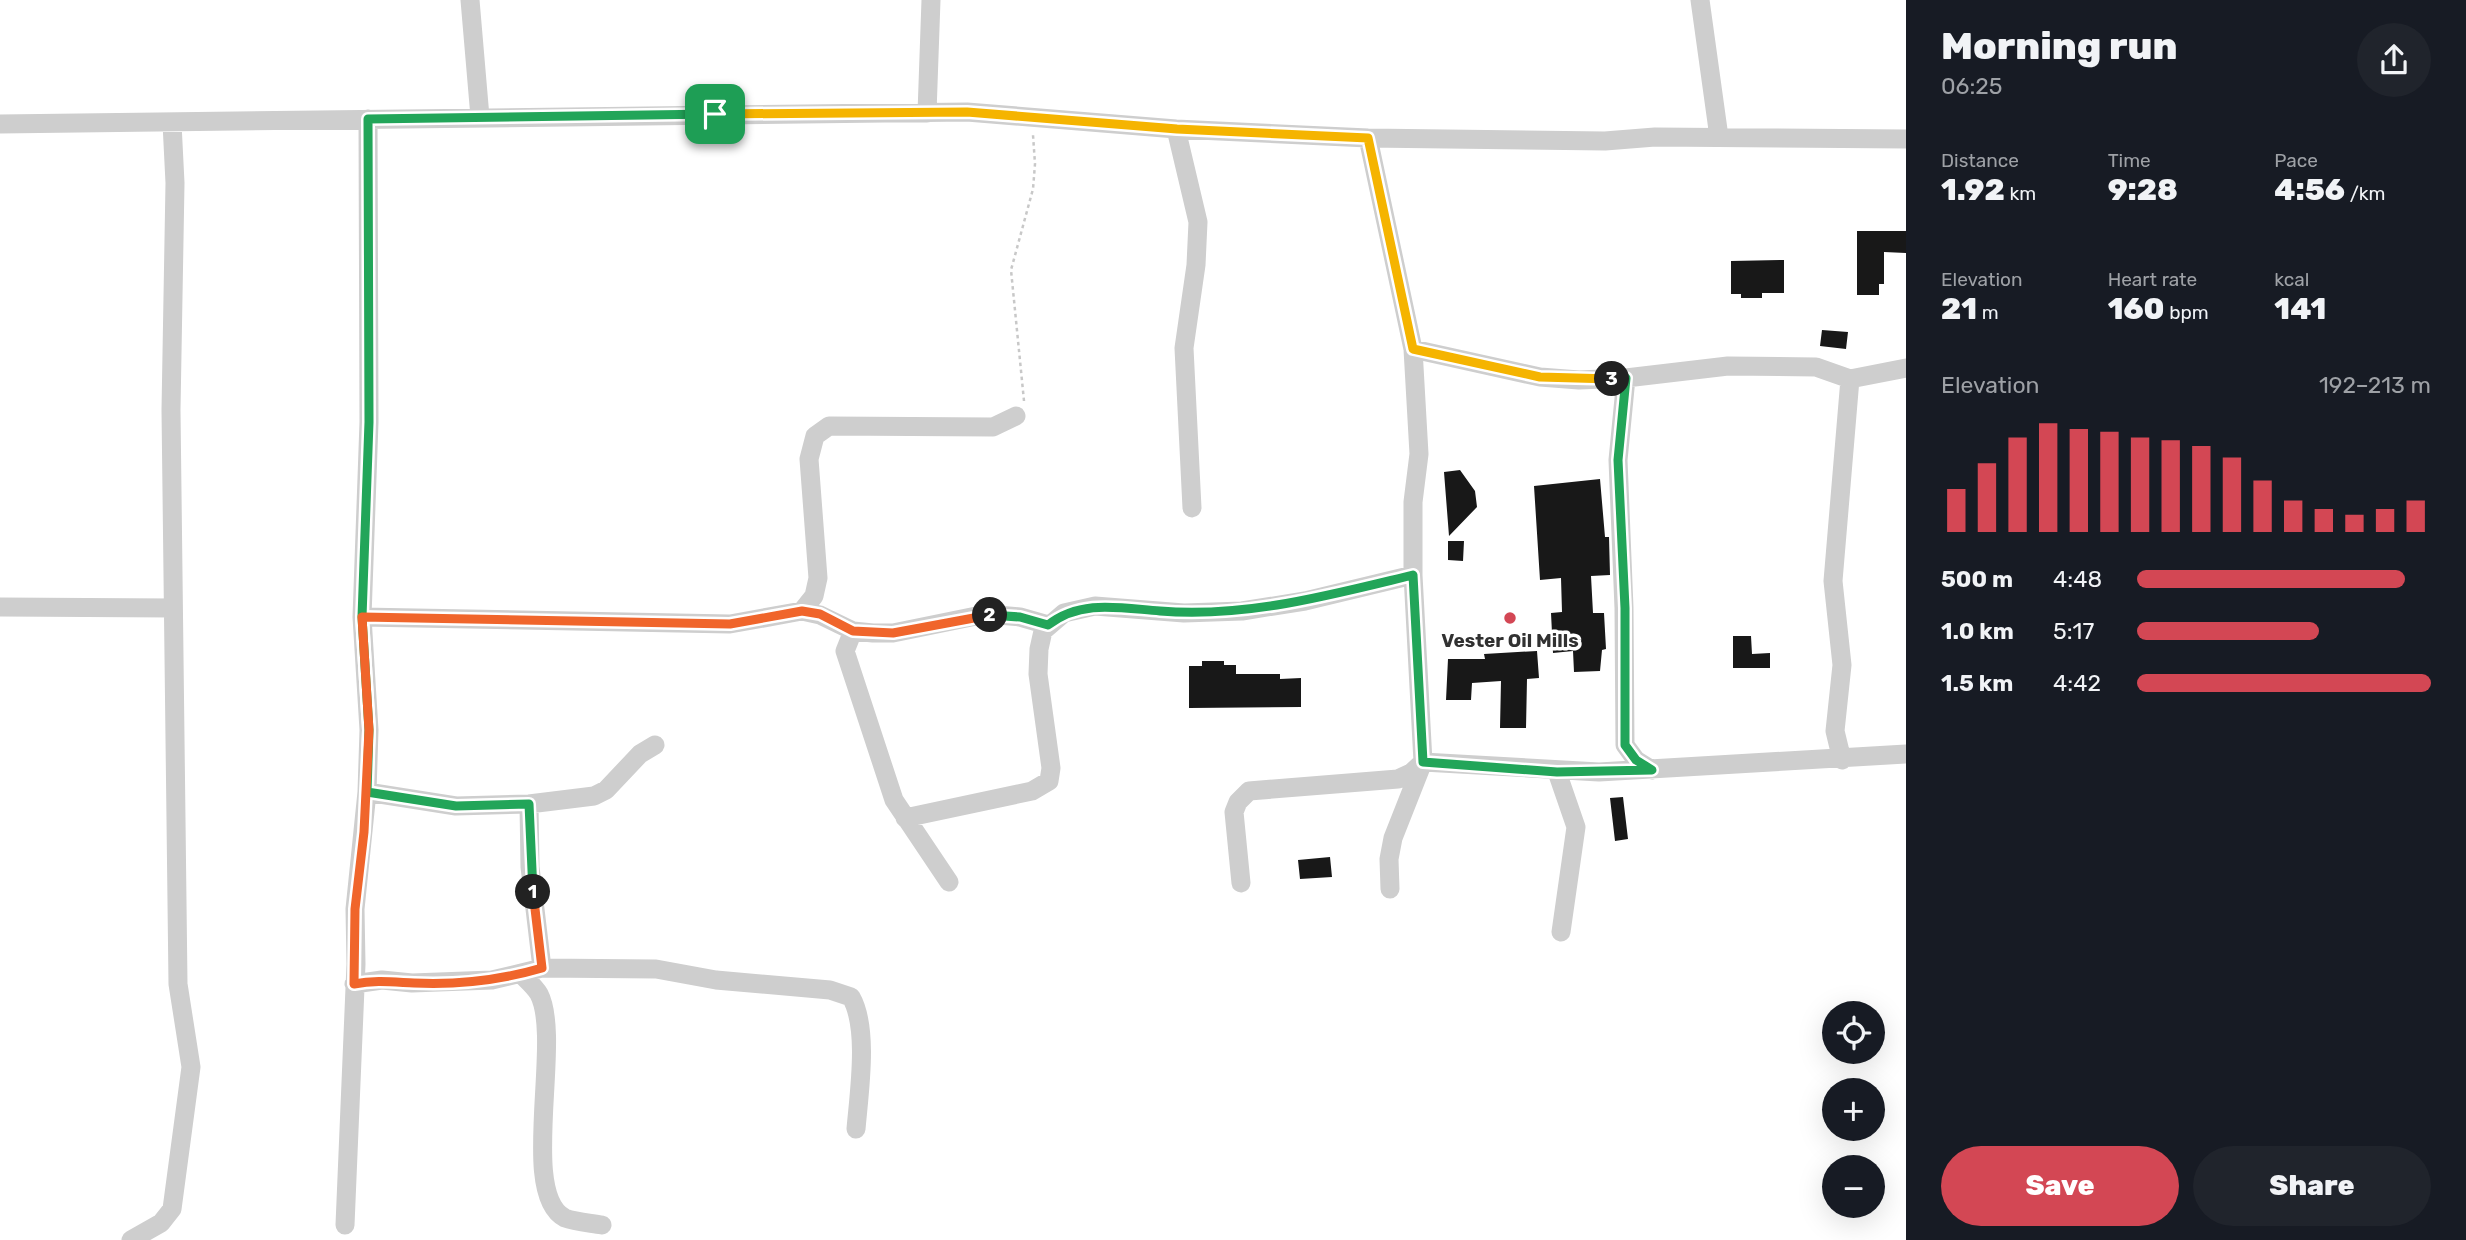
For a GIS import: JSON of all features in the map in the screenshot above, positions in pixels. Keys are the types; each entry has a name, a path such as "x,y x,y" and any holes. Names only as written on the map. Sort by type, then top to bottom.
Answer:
{"street":[{"path":"927,113 931,0"},
{"path":"1700,0 1719,138"},
{"path":"471,1 480,117"},
{"path":"0,124 927,113 1368,138 1605,141 1655,137 1906,139"},
{"path":"345,1225 355,909 367,792 369,730 362,617 369,422 368,119"},
{"path":"131,1240 161,1223 172,1209 191,1067 178,984 171,410 175,183 172,123"},
{"path":"1177,129 1198,222 1196,265 1184,348 1192,508"},
{"path":"1368,138 1413,349 1419,454 1413,502 1413,575 1423,762 1393,838 1389,859 1390,889"},
{"path":"1413,349 1540,377 1626,378 1695,368 1802,366 1816,367 1850,379 1906,368"},
{"path":"1626,378 1618,460 1625,608 1625,745 1636,760 1652,770"},
{"path":"1842,760 1835,731 1842,665 1833,581 1850,379"},
{"path":"802,611 814,596 818,578 810,458 816,436 829,426 993,427 1016,416"},
{"path":"905,818 1032,791 1049,781 1048,731 1038,674 1040,639 1048,625 1063,613 1095,606 1184,613 1242,611 1305,601 1413,575"},
{"path":"0,607 173,608"},
{"path":"362,617 730,624 802,611 820,614 853,631 893,633 986,614 1020,617 1048,625"},
{"path":"853,631 845,651 894,800 949,882"},
{"path":"367,792 456,806 529,804 594,796 606,790 640,754 655,745"},
{"path":"1241,883 1234,812 1238,802 1249,791 1398,779 1411,773 1423,762 1557,772 1652,770 1692,765 1842,760 1906,754"},
{"path":"1557,772 1576,827 1561,932"},
{"path":"529,804 530,867 542,968"},
{"path":"354,984 382,979 450,983 521,974 542,968 656,969 716,980 830,990 851,997 859,1010 860,1084 856,1129"},
{"path":"521,974 539,994 543,1009 546,1054 541,1155 544,1180 558,1212 565,1218 602,1225"}],"path":[{"path":"1016,416 1024,403 1012,271 1033,189 1035,163 1031,117"}],"building":[{"path":"1857,231 1906,231 1906,253 1884,252 1884,284 1879,284 1879,295 1857,295"},
{"path":"1784,260 1784,293 1762,293 1762,298 1741,298 1741,294 1731,294 1731,261"},
{"path":"1822,330 1848,332 1846,349 1820,346"},
{"path":"1460,470 1475,491 1477,507 1449,536 1444,472"},
{"path":"1600,479 1605,537 1609,537 1610,575 1591,576 1593,613 1604,613 1606,649 1602,650 1600,671 1574,672 1573,651 1553,653 1551,613 1562,612 1561,578 1540,580 1534,486"},
{"path":"1448,541 1464,541 1463,561 1448,560"},
{"path":"1733,636 1751,636 1752,654 1770,653 1770,668 1733,668"},
{"path":"1537,651 1539,678 1527,679 1526,728 1500,728 1501,681 1472,683 1471,700 1446,700 1448,659 1485,659 1484,654"},
{"path":"1202,661 1224,661 1224,665 1236,665 1236,674 1280,674 1280,679 1301,678 1301,707 1189,708 1189,666 1202,666"},
{"path":"1623,797 1628,839 1615,841 1610,798"},
{"path":"1330,857 1332,877 1300,879 1298,860"}],"place":[{"name":"Vester Oil Mills","path":"1510,618"}],"route":[{"path":"715,114 368,119 369,422 362,617 369,730 367,792 456,806 529,804 530,867 542,968 492,980 412,983 382,979 354,984 355,909 364,832 369,730 364,666 362,617 730,624 802,611 820,614 853,631 893,633 986,614 1020,617 1048,625 1063,613 1095,606 1184,613 1242,611 1305,601 1413,575 1423,762 1557,772 1652,770 1636,760 1625,745 1625,608 1618,460 1626,378 1579,380 1540,377 1413,349 1368,138 1177,129 967,112 715,114"}]}
